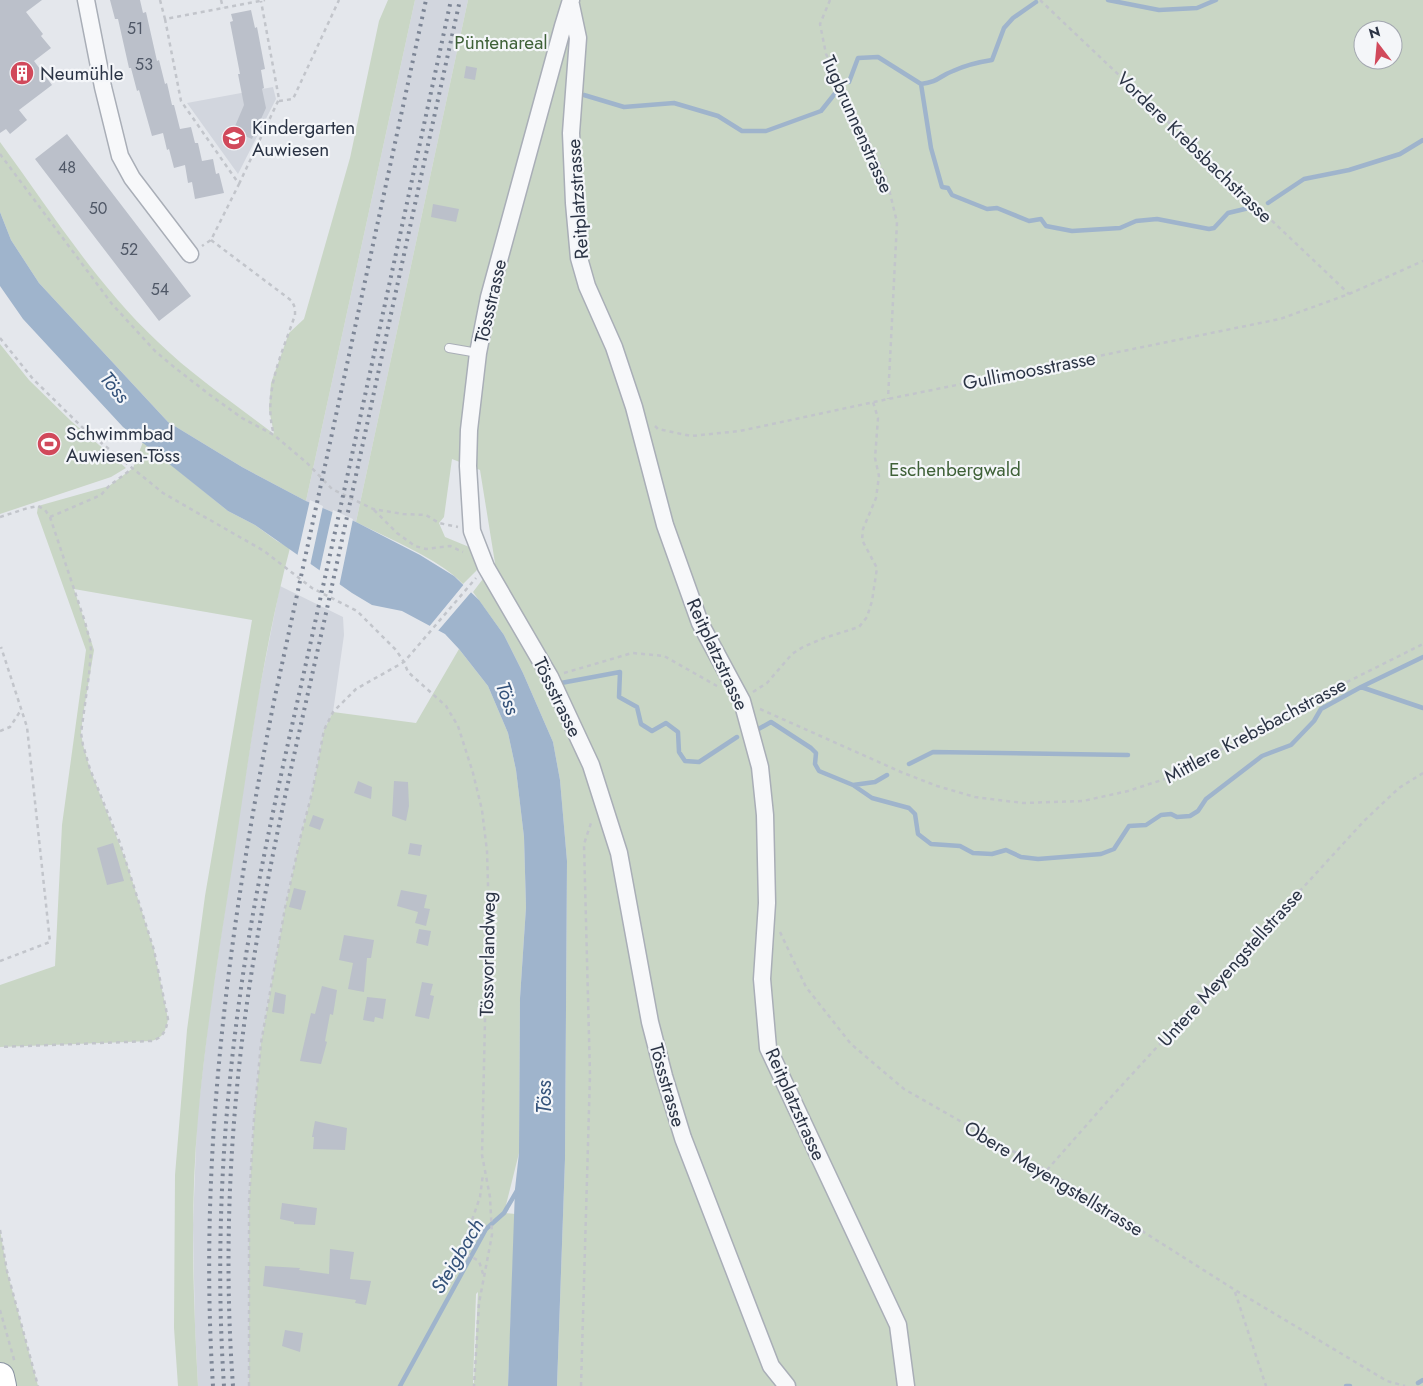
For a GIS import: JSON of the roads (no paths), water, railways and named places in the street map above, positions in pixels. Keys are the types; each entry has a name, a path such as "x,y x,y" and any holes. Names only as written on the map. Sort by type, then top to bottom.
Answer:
{"street":[{"path":"86,0 103,87 120,156 132,178 190,254"},
{"name":"Tössstrasse","path":"571,1 489,297 478,352 469,430 468,466 472,531 486,566 550,677 591,765 619,853 650,1022 669,1094 683,1138 771,1366 786,1386"},
{"name":"Reitplatzstrasse","path":"571,1 578,38 571,133 574,204 579,258 588,286 614,347 634,407 665,525 700,623 742,700 760,767 765,815 767,903 762,979 768,1048 898,1325 906,1386"}],"lane":[{"path":"450,348 478,352"}],"water":[{"name":"Töss","path":"0,212 11,240 39,283 168,422 242,467 306,501 356,522 420,555 454,576 479,600 504,635 523,673 553,742 560,780 567,861 565,1159 557,1386 508,1386 515,1189 519,1153 520,998 526,907 524,837 516,770 508,733 488,686 445,634 402,611 372,605 352,593 255,525 228,511 123,427 23,319 0,286"}],"waterway":[{"path":"1108,0 1159,10 1197,8 1216,0"},
{"path":"921,84 935,80 963,67 992,60 1004,28 1013,18 1036,2"},
{"path":"849,82 858,58 878,57 921,84 931,148 942,187 948,188 952,195 987,209 997,208 1029,221 1041,219 1046,226 1072,231 1120,228 1136,221 1157,219 1209,229 1214,228 1228,213 1249,208"},
{"path":"584,95 624,107 674,103 718,116 742,131 766,131 821,111 837,91"},
{"path":"1268,203 1304,179 1349,170 1400,154 1423,140"},
{"path":"755,731 771,722 816,753 815,764 819,771 853,785 872,798 909,808 915,814 918,834 931,844 960,846 973,853 992,854 1006,850 1021,857 1038,859 1101,854 1114,849 1129,826 1146,825 1161,815 1190,816 1198,811 1206,799 1262,756 1291,745 1314,721 1321,709 1423,657"},
{"path":"561,683 620,672 619,697 637,707 641,724 652,731 666,723 678,732 679,752 685,761 699,762 737,737"},
{"path":"1361,687 1423,708"},
{"path":"909,764 933,752 1128,755"},
{"path":"853,785 875,782 887,775"},
{"name":"Steigbach","path":"400,1386 486,1229 504,1213 518,1189"},
{"path":"1418,1383 1423,1380"}],"railway":[{"path":"213,1386 209,1300 214,1128 221,1042 243,871 274,701 426,0"},
{"path":"224,1386 220,1296 221,1205 231,1070 243,973 283,764 451,0"},
{"path":"233,1386 229,1284 230,1181 238,1078 251,976 268,880 288,785 460,0"}],"place":[{"name":"Neumühle","path":"22,73"},
{"name":"Kindergarten Auwiesen","path":"234,138"},
{"name":"Schwimmbad Auwiesen-Töss","path":"49,444"}],"park label":[{"name":"Püntenareal","path":"501,42"},
{"name":"Eschenbergwald","path":"955,469"}]}
